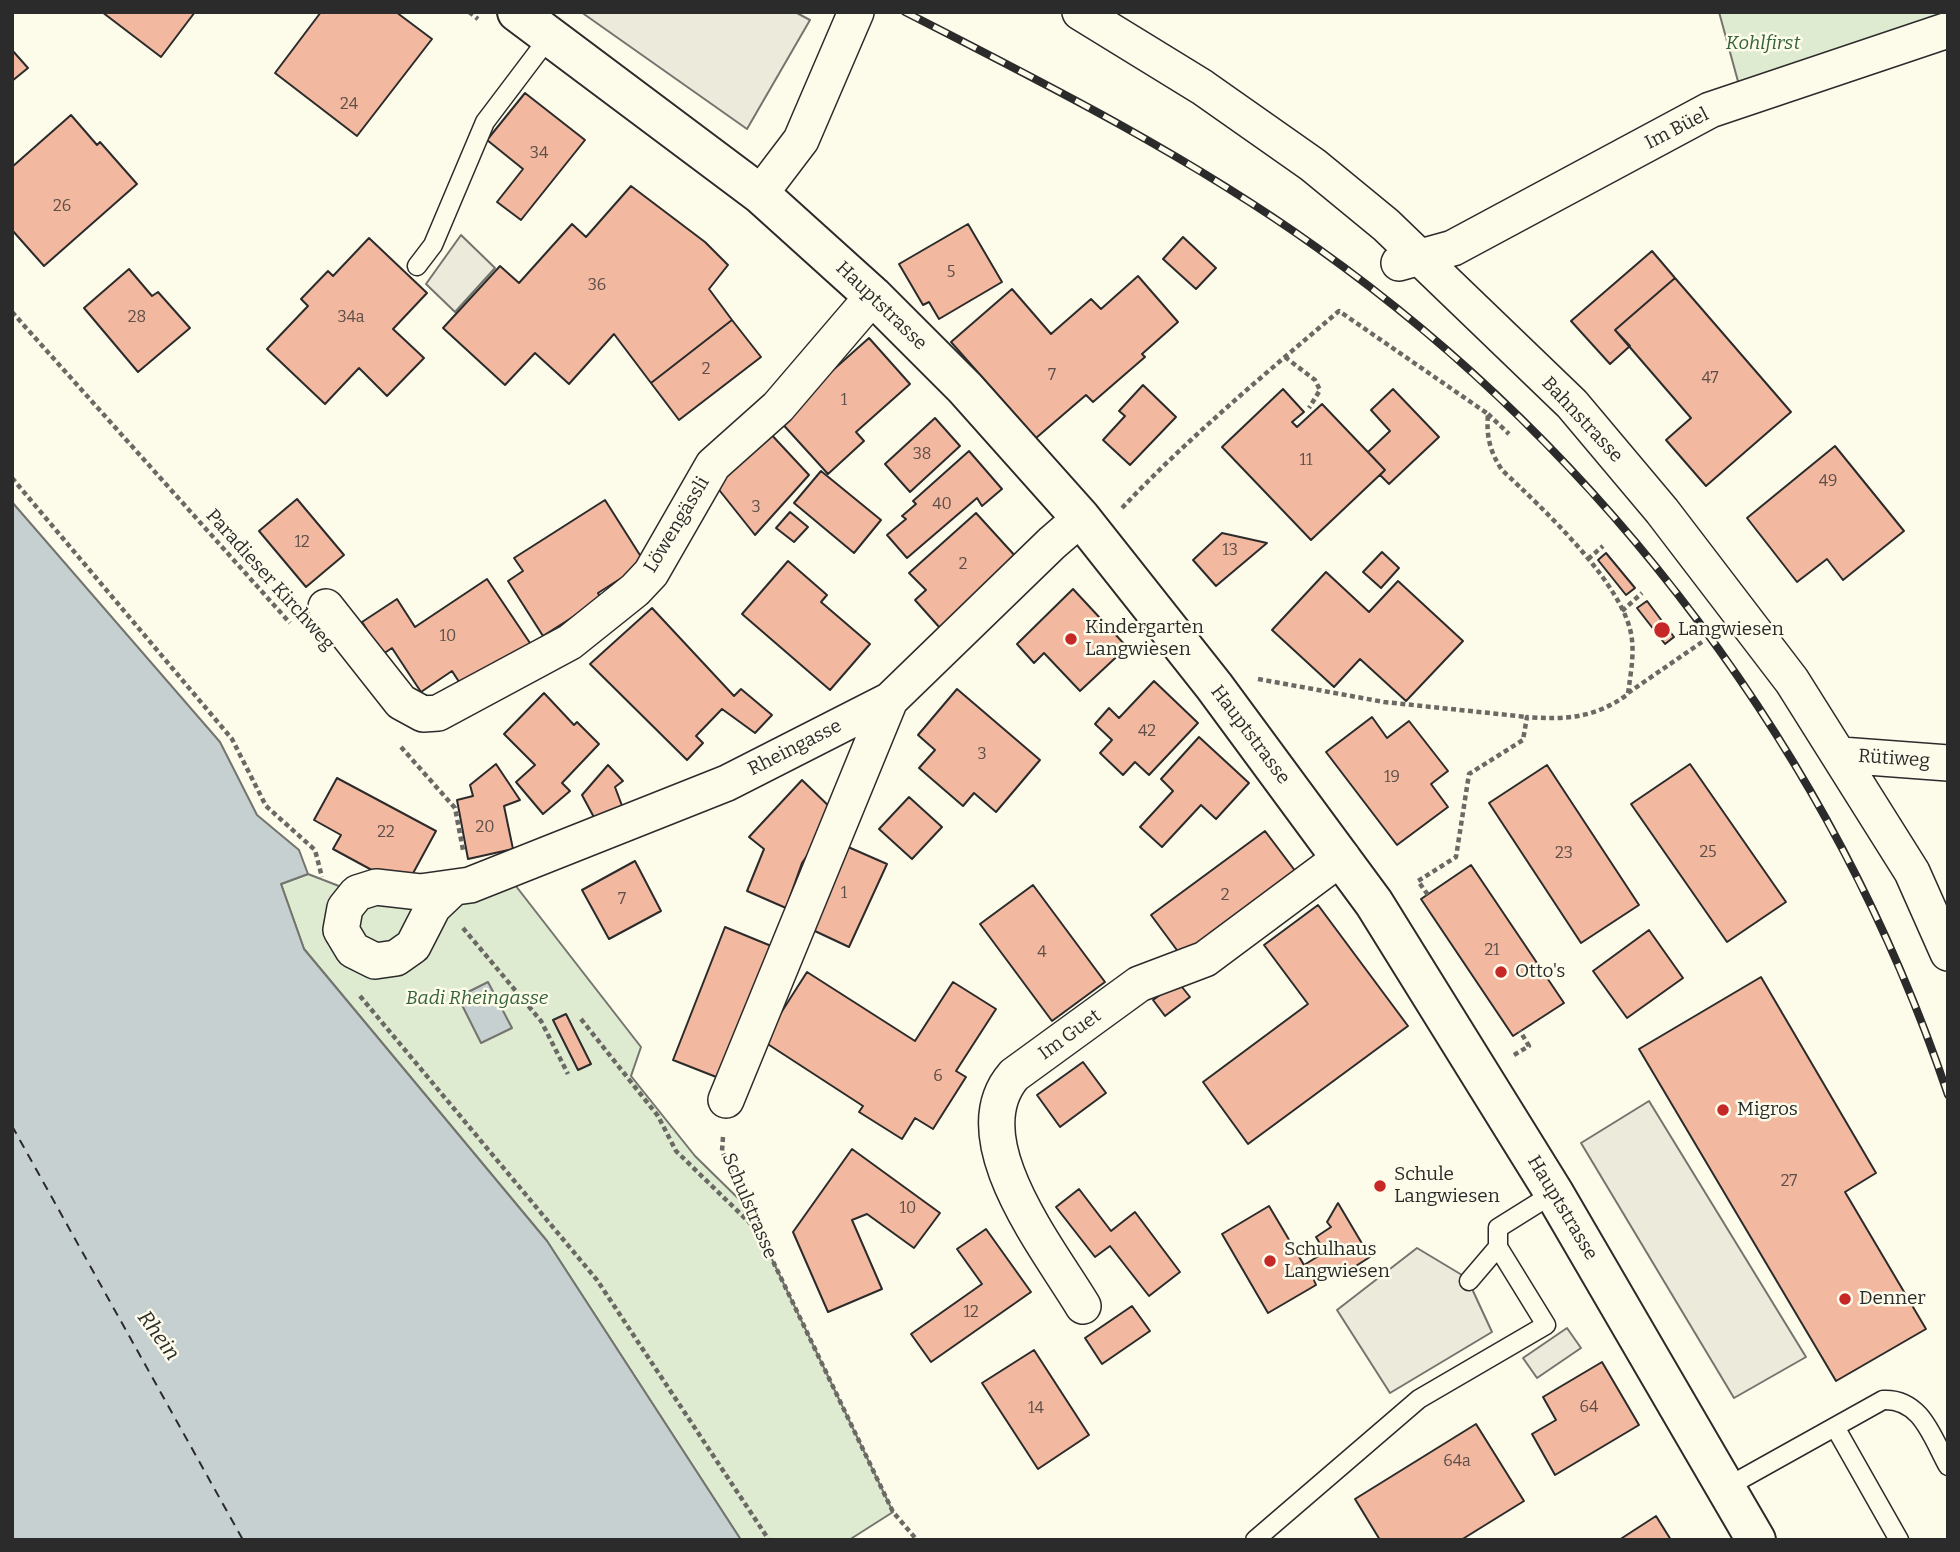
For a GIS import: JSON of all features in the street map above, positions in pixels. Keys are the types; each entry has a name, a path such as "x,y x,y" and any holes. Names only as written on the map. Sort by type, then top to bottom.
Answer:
{"main road":[{"name":"Hauptstrasse","path":"517,12 760,194 873,296 1098,517 1342,857 1554,1193 1756,1540"}],"street":[{"path":"760,194 801,140 856,12"},
{"name":"Bahnstrasse","path":"1080,12 1202,87 1313,165 1386,225 1406,261 1572,404 1662,511 1792,681 1841,755 1912,872 1948,953"},
{"name":"Im Büel","path":"1406,261 1453,248 1710,110 1948,30"},
{"name":"Löwengässli","path":"326,607 401,702 423,714 438,713 570,642 593,626 651,573 713,466 778,407 873,296"},
{"name":"Rheingasse","path":"454,891 727,783 890,700 1052,543 1098,517"},
{"path":"726,1100 890,700"},
{"name":"Rütiweg","path":"1841,755 1948,763"},
{"name":"Im Guet","path":"1083,1306 1001,1164 995,1122 1004,1087 1014,1075 1139,984 1205,959 1342,857"}],"lane":[{"path":"417,266 433,245 485,122 550,36"},
{"path":"1255,1540 1419,1399 1546,1325 1498,1247 1498,1228 1554,1193"},
{"path":"1469,1281 1498,1247"},
{"path":"1727,1488 1883,1400 1898,1399 1913,1406 1948,1466"},
{"path":"1835,1427 1899,1540"}],"path":[{"path":"469,12 480,20"},
{"path":"1098,517 1158,470 1339,311 1488,414 1509,434"},
{"name":"Paradieser Kirchweg","path":"12,312 299,632"},
{"path":"1285,357 1314,380 1320,390 1308,408"},
{"path":"1488,414 1487,430 1491,453 1502,470 1588,559 1622,611 1633,639 1628,694"},
{"path":"12,478 232,738 266,806 315,850 324,888"},
{"path":"1588,559 1603,546"},
{"path":"1622,611 1643,593"},
{"path":"1248,677 1384,702 1558,720 1592,715 1628,694 1702,642"},
{"path":"1427,895 1418,881 1456,857 1469,774 1523,740 1527,718"},
{"path":"400,746 456,808 454,891 541,1021 568,1074"},
{"path":"356,992 597,1280 769,1540"},
{"path":"581,1019 658,1116 676,1151 758,1231"},
{"path":"1512,1056 1529,1046 1520,1031"},
{"name":"Schulstrasse","path":"726,1100 722,1151 893,1512 917,1540"}],"green space":[{"name":"Kohlfirst","path":"1719,12 1948,12 1948,21 1739,85"},
{"name":"Badi Rheingasse","path":"505,872 641,1047 631,1076 695,1156 747,1207 893,1512 849,1540 741,1540 547,1241 304,949 281,884 308,874 357,893"}],"shaded area":[{"path":"581,12 795,12 810,20 747,129"},
{"path":"461,235 495,268 455,312 426,284"},
{"path":"1649,1101 1806,1357 1734,1398 1581,1143"},
{"path":"1417,1248 1467,1278 1492,1332 1390,1393 1337,1310"},
{"path":"1567,1328 1581,1348 1537,1378 1523,1358"}],"water":[{"name":"Rhein","path":"12,502 220,742 257,815 299,850 308,874 281,884 304,949 547,1241 741,1540 12,1540"},
{"path":"488,982 512,1028 481,1043 458,997"}],"building":[{"path":"102,12 195,12 161,57"},
{"path":"321,12 396,12 432,39 357,136 275,73"},
{"path":"12,50 28,68 12,81"},
{"path":"525,93 585,140 521,220 497,202 523,169 487,140"},
{"path":"71,115 97,145 100,142 137,184 44,266 12,230 12,167"},
{"path":"631,186 705,242 728,265 709,289 732,320 651,383 614,334 569,384 535,353 505,385 443,328 500,266 519,283 572,224 586,237"},
{"path":"968,224 1002,282 939,319 929,302 923,305 899,264"},
{"path":"1183,237 1216,268 1196,289 1163,259"},
{"path":"369,238 427,293 393,329 424,358 387,396 359,368 325,404 267,349 308,306 301,299 328,271 333,276"},
{"path":"1652,251 1675,278 1615,330 1630,346 1610,364 1571,321"},
{"path":"129,269 152,296 158,292 190,328 138,372 84,308"},
{"path":"1138,276 1178,322 1142,354 1145,357 1093,402 1086,395 1036,438 951,342 1012,289 1051,334 1091,299 1101,309"},
{"path":"1675,278 1791,412 1706,486 1666,440 1691,418 1615,330"},
{"path":"732,320 761,357 679,420 651,383"},
{"path":"869,338 910,384 856,432 864,441 828,474 778,419"},
{"path":"1143,385 1176,417 1130,465 1103,440 1125,416 1119,411"},
{"path":"1283,389 1304,412 1292,422 1297,427 1322,404 1385,470 1311,540 1222,447"},
{"path":"1393,389 1439,437 1389,484 1380,475 1385,470 1368,452 1390,431 1371,410"},
{"path":"935,418 960,446 910,492 885,464"},
{"path":"768,431 809,475 755,535 712,481"},
{"path":"1835,446 1904,531 1843,580 1827,559 1797,582 1747,518"},
{"path":"969,451 1002,489 982,506 977,498 907,558 887,535 906,519 902,516 916,504 913,501"},
{"path":"821,471 881,520 854,553 794,503"},
{"path":"297,499 344,555 306,587 259,531"},
{"path":"605,500 645,563 598,593 601,599 543,636 508,581 523,571 514,558"},
{"path":"790,512 808,527 794,542 776,528"},
{"path":"976,513 1017,558 940,628 915,600 926,590 909,573"},
{"path":"1222,533 1267,543 1216,586 1193,560"},
{"path":"1382,552 1399,568 1381,588 1363,572"},
{"path":"1606,553 1635,588 1626,595 1598,560"},
{"path":"788,561 827,595 821,602 870,644 830,690 742,614"},
{"path":"1326,572 1369,612 1398,581 1463,641 1406,701 1360,659 1334,687 1272,630"},
{"path":"487,579 532,646 465,691 452,671 421,692 392,648 383,654 362,622 397,599 415,627"},
{"name":"Kindergarten Langwiesen","path":"1073,589 1127,647 1080,691 1044,653 1034,663 1017,644"},
{"path":"1647,601 1674,637 1665,644 1637,608"},
{"path":"652,608 734,696 741,689 772,715 755,733 722,709 696,736 703,743 687,760 590,664"},
{"path":"1154,681 1198,723 1149,775 1135,762 1123,775 1100,753 1112,740 1095,724 1109,708 1119,718"},
{"path":"957,689 1040,760 996,812 974,793 963,806 919,768 935,750 918,735"},
{"path":"544,693 574,725 577,722 599,744 562,783 570,791 543,814 516,782 535,765 504,734"},
{"path":"1372,717 1387,738 1409,721 1448,771 1431,784 1448,807 1397,845 1326,752"},
{"path":"1199,737 1249,783 1216,819 1201,805 1162,847 1140,827 1173,791 1161,779"},
{"path":"496,764 520,800 504,806 513,849 468,859 457,800 473,796 470,785"},
{"path":"1690,764 1786,902 1727,942 1631,804"},
{"path":"608,765 623,781 615,787 624,811 597,823 582,795"},
{"path":"1547,765 1639,905 1581,943 1489,803"},
{"path":"337,778 436,831 405,888 333,849 341,835 314,820"},
{"path":"802,780 836,813 802,863 786,908 747,891 764,849 749,837"},
{"path":"909,797 942,827 912,859 879,829"},
{"path":"1265,831 1299,876 1185,961 1151,915"},
{"path":"839,843 887,864 849,947 802,925"},
{"path":"635,861 661,911 609,939 582,890"},
{"path":"1471,865 1564,1003 1513,1036 1421,899"},
{"path":"1033,885 1105,982 1052,1021 980,924"},
{"path":"1318,905 1408,1026 1248,1144 1203,1082 1308,1004 1264,945"},
{"path":"725,927 781,950 729,1082 673,1060"},
{"path":"1649,930 1683,978 1627,1018 1593,971"},
{"path":"807,972 915,1041 953,982 996,1009 956,1071 966,1077 933,1129 915,1118 902,1139 859,1112 863,1106 763,1041"},
{"path":"1761,977 1876,1173 1845,1192 1926,1329 1836,1381 1639,1049"},
{"path":"1178,982 1190,997 1165,1016 1153,1000"},
{"path":"566,1014 591,1064 578,1070 553,1020"},
{"path":"1083,1062 1106,1093 1060,1127 1037,1095"},
{"path":"852,1149 940,1213 914,1248 867,1214 852,1220 882,1289 828,1312 793,1232"},
{"path":"1079,1189 1111,1231 1135,1212 1180,1272 1149,1296 1110,1246 1095,1257 1056,1207"},
{"name":"Schulhaus Langwiesen","path":"1338,1203 1370,1257 1340,1276 1334,1268 1314,1280 1316,1285 1268,1313 1222,1234 1269,1206 1304,1265 1325,1252 1316,1237 1331,1227 1327,1222"},
{"path":"986,1229 1031,1292 931,1362 911,1334 982,1284 957,1249"},
{"path":"1132,1306 1150,1331 1102,1364 1085,1338"},
{"path":"1034,1350 1089,1435 1038,1469 982,1383"},
{"path":"1602,1362 1639,1425 1555,1475 1532,1434 1556,1420 1543,1397"},
{"path":"1476,1424 1524,1501 1461,1540 1380,1540 1355,1499"},
{"path":"1656,1516 1671,1540 1619,1540"}],"ferry route":[{"path":"12,1126 243,1540"}],"railway":[{"path":"905,12 1115,122 1267,213 1316,247 1422,329 1521,419 1614,517 1698,622 1775,732 1842,849 1900,970 1948,1095"}],"place":[{"name":"Langwiesen","path":"1662,630"},
{"name":"Kindergarten Langwiesen","path":"1071,639"},
{"name":"Otto's","path":"1501,972"},
{"name":"Migros","path":"1723,1110"},
{"name":"Schule Langwiesen","path":"1380,1186"},
{"name":"Schulhaus Langwiesen","path":"1270,1261"},
{"name":"Denner","path":"1845,1299"}]}
